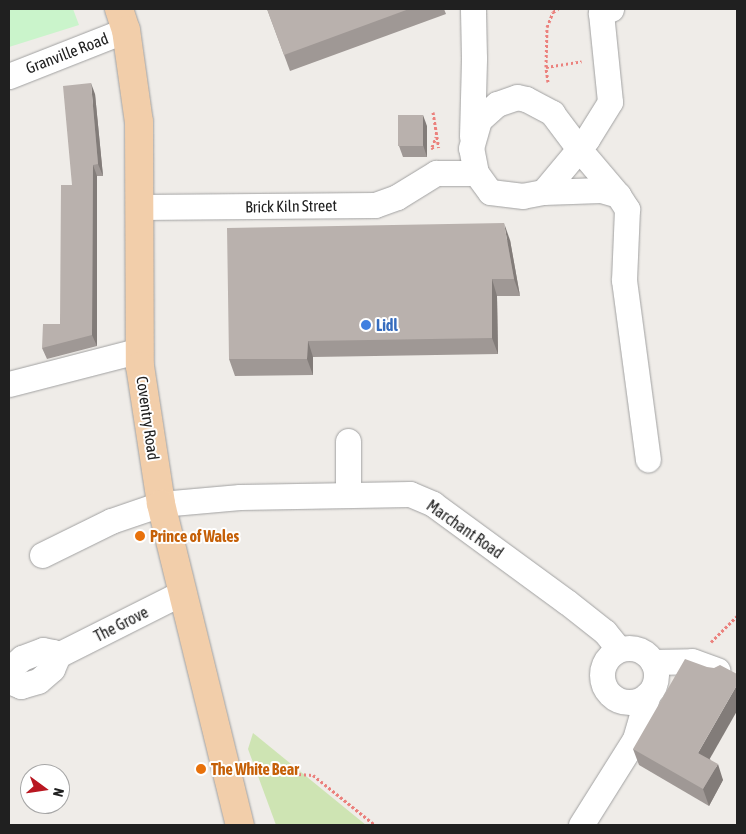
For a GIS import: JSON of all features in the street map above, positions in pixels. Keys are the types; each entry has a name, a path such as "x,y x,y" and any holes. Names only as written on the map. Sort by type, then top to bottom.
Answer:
{"main road":[{"name":"Coventry Road","path":"122,20 139,122 140,366 160,504 226,770 237,823"}],"street":[{"path":"473,9 474,58 471,148 476,173 490,192 524,196 543,192 601,190 618,195"},
{"path":"543,192 579,149 610,102 601,13 611,9"},
{"name":"Granville Road","path":"9,76 122,20"},
{"path":"471,148 479,120 497,104 517,92 552,113 579,149 618,195 627,209 624,280 648,460"},
{"name":"Brick Kiln Street","path":"139,207 375,205 397,197 439,171 471,148"},
{"path":"439,171 476,173"},
{"path":"9,384 140,350"},
{"path":"348,441 348,494"},
{"name":"Marchant Road","path":"42,554 111,521 160,504 201,499 410,494 433,504 567,602 605,632 619,649"},
{"name":"The Grove","path":"58,655 183,592"},
{"path":"581,825 636,739 648,694 655,681 653,662 648,655 638,649 628,647 619,649 606,660 602,669 603,684 608,692 619,700 628,702 641,699 648,694"},
{"path":"653,662 692,661 718,670"}],"path":[{"path":"548,84 546,27 553,12 558,9"},
{"path":"546,67 592,60"},
{"path":"433,112 436,136"},
{"path":"692,661 737,616"},
{"path":"226,770 313,775 375,825"}],"green space":[{"path":"9,9 73,9 79,25 9,47"},
{"path":"253,733 366,825 276,825 248,749"}],"building":[{"path":"267,9 409,9 284,55"},
{"path":"91,83 98,164 93,165 92,335 42,348 43,324 60,324 61,185 72,185 63,86"},
{"path":"398,115 423,115 423,146 398,146"},
{"name":"Lidl","path":"504,223 514,279 492,279 492,338 308,341 307,359 229,359 227,228"},
{"path":"685,659 707,667 714,668 720,665 737,674 737,685 698,753 718,764 703,789 633,749"}],"place":[{"name":"Lidl","path":"366,325"},
{"name":"Prince of Wales","path":"140,536"},
{"name":"The White Bear","path":"201,769"}]}
